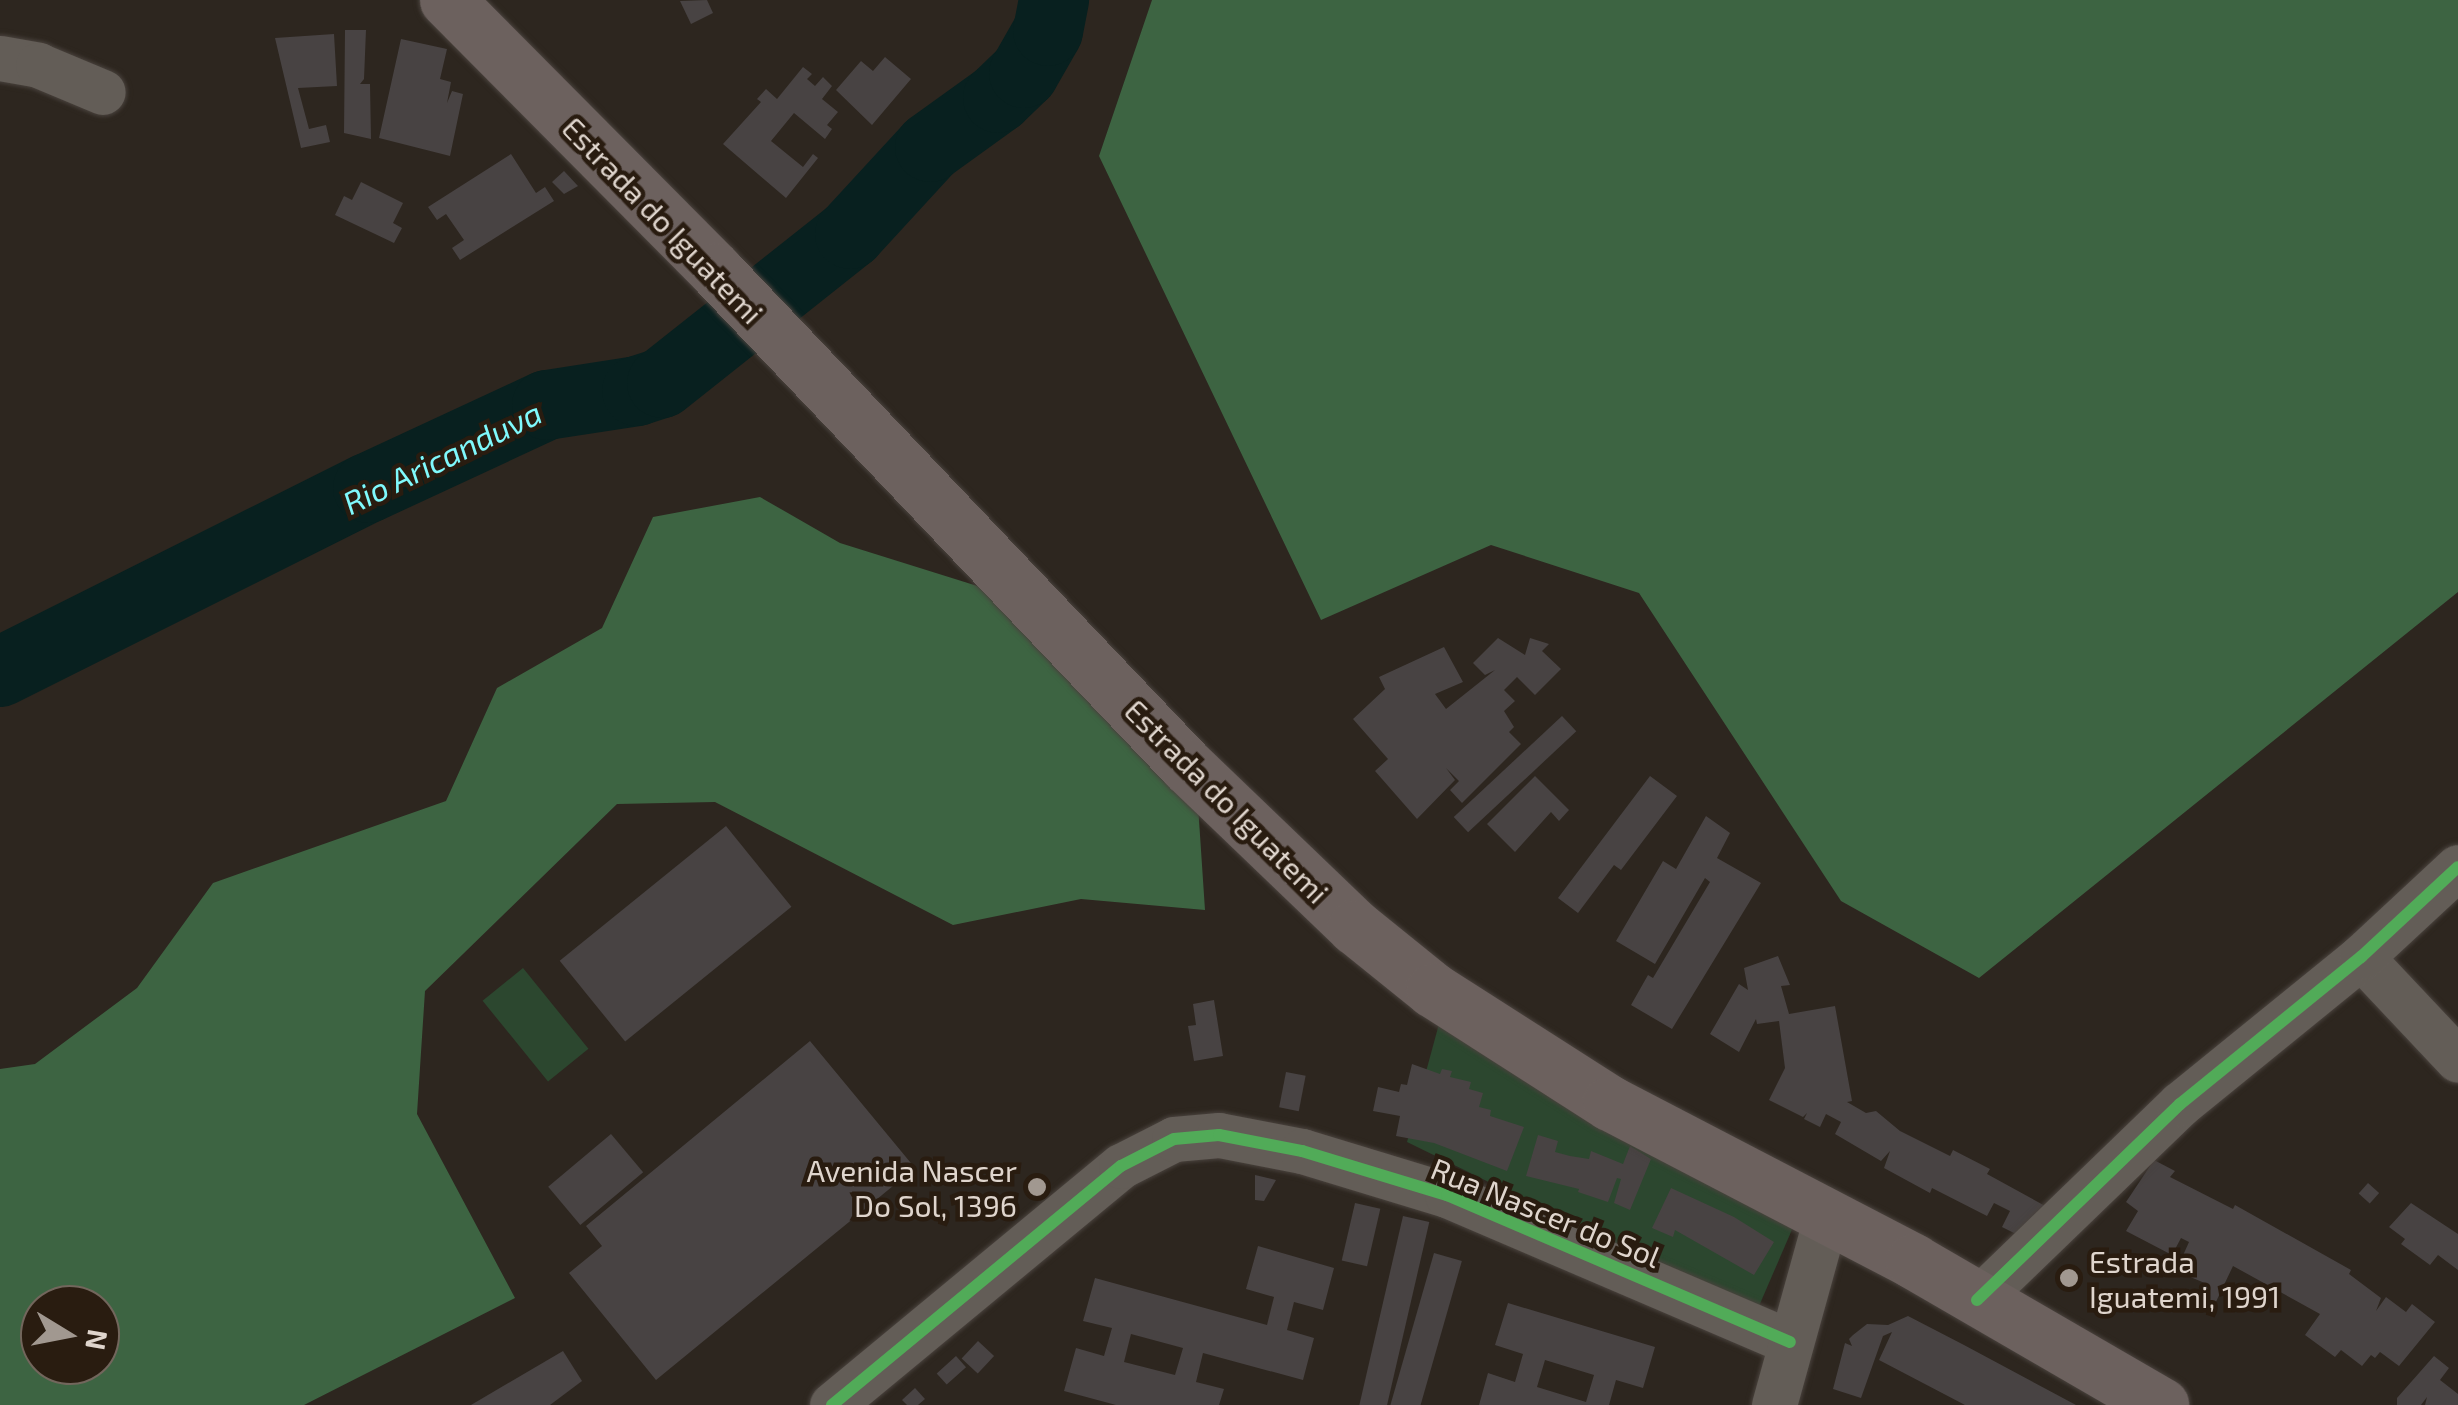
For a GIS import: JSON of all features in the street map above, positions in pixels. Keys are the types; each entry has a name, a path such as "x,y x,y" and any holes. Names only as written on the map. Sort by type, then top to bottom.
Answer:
{"main road":[{"name":"Estrada do Iguatemi","path":"446,0 715,270 1187,766 1354,928 1433,990 1594,1093 1913,1261 2161,1405"}],"street":[{"path":"0,58 38,65 103,92"},
{"path":"1977,1300 2180,1104 2361,957 2458,867"},
{"path":"2361,957 2458,1060"},
{"name":"Rua Nascer do Sol","path":"832,1405 1121,1166 1174,1139 1219,1135 1302,1150 1447,1195 1790,1342"},
{"path":"1774,1405 1826,1218"}],"green space":[{"path":"1152,0 2458,0 2458,592 1979,978 1841,901 1639,593 1491,545 1321,620 1099,156"},
{"path":"760,497 840,543 987,589 1198,805 1205,910 1081,899 953,925 715,802 617,804 425,991 417,1114 515,1298 304,1405 0,1405 0,1069 35,1064 137,988 213,883 446,801 497,688 602,628 653,517"},
{"path":"523,968 588,1049 548,1082 483,1001"},
{"path":"1443,1009 1797,1218 1756,1313 1407,1142"}],"building":[{"path":"707,0 713,13 691,24 680,1"},
{"path":"345,30 366,30 364,79 360,84 370,84 371,139 344,133"},
{"path":"334,34 337,86 298,88 309,129 326,125 330,142 301,148 275,38"},
{"path":"401,39 447,49 440,79 451,82 447,103 452,91 463,94 450,156 379,138"},
{"path":"885,57 911,79 872,125 836,90 861,61 873,71"},
{"path":"803,67 812,74 807,79 815,86 823,77 832,86 822,99 838,112 827,125 832,129 825,139 794,113 771,141 803,167 813,154 818,158 786,198 723,144 761,102 757,99 766,89 777,99"},
{"path":"511,154 536,193 545,187 554,201 460,260 452,248 464,240 446,214 437,220 428,207"},
{"path":"564,171 578,186 564,194 552,182"},
{"path":"361,182 403,203 393,223 402,228 394,243 335,215 344,196 352,200"},
{"path":"1498,638 1525,655 1530,638 1549,644 1542,651 1561,669 1535,695 1517,677 1504,690 1515,701 1504,711 1514,727 1509,732 1521,744 1462,803 1450,790 1459,781 1446,768 1455,780 1417,819 1375,771 1388,759 1353,719 1385,689 1379,677 1444,647 1463,682 1435,694 1446,709 1495,670 1485,675 1473,663"},
{"path":"1562,716 1576,731 1468,832 1454,817"},
{"path":"1535,776 1569,810 1559,821 1551,812 1515,852 1487,824"},
{"path":"1650,776 1677,796 1621,870 1614,865 1578,913 1558,898"},
{"path":"1706,816 1730,833 1717,858 1761,883 1672,1029 1631,1005 1648,975 1653,978 1710,882 1705,878 1655,964 1616,941 1663,861 1676,869"},
{"path":"726,826 791,907 625,1041 560,961"},
{"path":"1778,956 1790,985 1781,986 1789,1014 1835,1006 1852,1101 1847,1102 1866,1113 1876,1111 1900,1131 1950,1156 1953,1150 1990,1169 1987,1174 2047,1207 2028,1240 2002,1227 2010,1211 1994,1203 1987,1216 1932,1188 1930,1193 1884,1168 1890,1151 1881,1161 1835,1134 1841,1122 1826,1114 1820,1127 1804,1119 1807,1113 1803,1117 1769,1100 1785,1068 1779,1021 1757,1024 1756,1019 1739,1052 1710,1034 1739,984 1748,990 1744,968"},
{"path":"1214,1000 1223,1056 1194,1061 1188,1026 1196,1025 1193,1004"},
{"path":"810,1041 915,1168 656,1380 569,1273 602,1246 586,1226"},
{"path":"1412,1064 1440,1074 1442,1069 1452,1071 1450,1077 1471,1082 1469,1089 1483,1093 1479,1107 1491,1110 1490,1116 1524,1127 1507,1171 1434,1143 1396,1136 1400,1116 1373,1111 1378,1087 1399,1092 1401,1084 1407,1085"},
{"path":"1286,1072 1306,1076 1299,1111 1279,1107"},
{"path":"611,1134 643,1172 580,1225 548,1187"},
{"path":"1538,1135 1558,1141 1555,1152 1570,1156 1589,1159 1591,1151 1623,1164 1630,1146 1651,1159 1630,1210 1614,1203 1621,1179 1617,1178 1608,1202 1578,1192 1579,1189 1526,1176"},
{"path":"2154,1160 2175,1171 2170,1177 2233,1209 2235,1205 2351,1270 2349,1274 2381,1298 2376,1311 2386,1297 2406,1312 2412,1304 2435,1322 2399,1366 2380,1352 2375,1358 2371,1355 2362,1366 2341,1350 2335,1357 2305,1335 2320,1314 2233,1266 2214,1306 2200,1301 2207,1284 2176,1271 2189,1242 2181,1238 2172,1255 2126,1231 2138,1211 2126,1202"},
{"path":"1255,1175 1276,1180 1264,1201 1255,1200"},
{"path":"2368,1183 2379,1193 2370,1203 2359,1193"},
{"path":"1671,1188 1734,1217 1774,1242 1754,1275 1675,1230 1673,1237 1652,1228"},
{"path":"1355,1203 1380,1209 1367,1266 1342,1260"},
{"path":"2411,1203 2458,1234 2458,1270 2438,1255 2430,1265 2401,1244 2405,1239 2389,1227"},
{"path":"1403,1216 1429,1222 1387,1405 1359,1405"},
{"path":"1258,1246 1334,1268 1323,1310 1294,1302 1287,1330 1314,1338 1303,1380 1203,1353 1196,1382 1224,1389 1219,1405 1116,1405 1064,1391 1076,1348 1104,1356 1112,1328 1083,1321 1095,1278 1267,1325 1274,1297 1246,1289","holes":["1131,1334 1183,1348 1175,1375 1124,1362"]},
{"path":"1434,1253 1462,1261 1421,1405 1390,1405"},
{"path":"1508,1303 1655,1347 1643,1388 1616,1380 1609,1405 1479,1405 1488,1373 1515,1382 1523,1354 1495,1345","holes":["1545,1360 1594,1375 1586,1402 1537,1387"]},
{"path":"1908,1316 2076,1405 1965,1405 1879,1360 1892,1332 1883,1336 1861,1398 1833,1389 1845,1343 1852,1346 1849,1339 1853,1335 1867,1324 1888,1325"},
{"path":"978,1341 994,1356 978,1374 962,1359"},
{"path":"563,1351 582,1381 550,1405 471,1405"},
{"path":"956,1356 966,1367 947,1385 937,1373"},
{"path":"2434,1356 2449,1368 2440,1380 2458,1394 2458,1405 2425,1405 2427,1397 2421,1405 2397,1405 2397,1398"},
{"path":"915,1388 925,1399 918,1405 907,1405 902,1400"}],"waterway":[{"name":"Rio Aricanduva","path":"0,672 368,488 547,405 637,391 662,383 850,234 930,147 998,98 1024,73 1048,31 1054,0"}],"cycle path":[{"path":"1977,1300 2180,1104 2361,957 2458,867"},
{"path":"832,1405 1121,1166 1174,1139 1219,1135 1302,1151 1447,1195 1790,1342"}],"place":[{"name":"Avenida Nascer Do Sol, 1396","path":"1037,1187"},
{"name":"Estrada Iguatemi, 1991","path":"2069,1278"}]}
